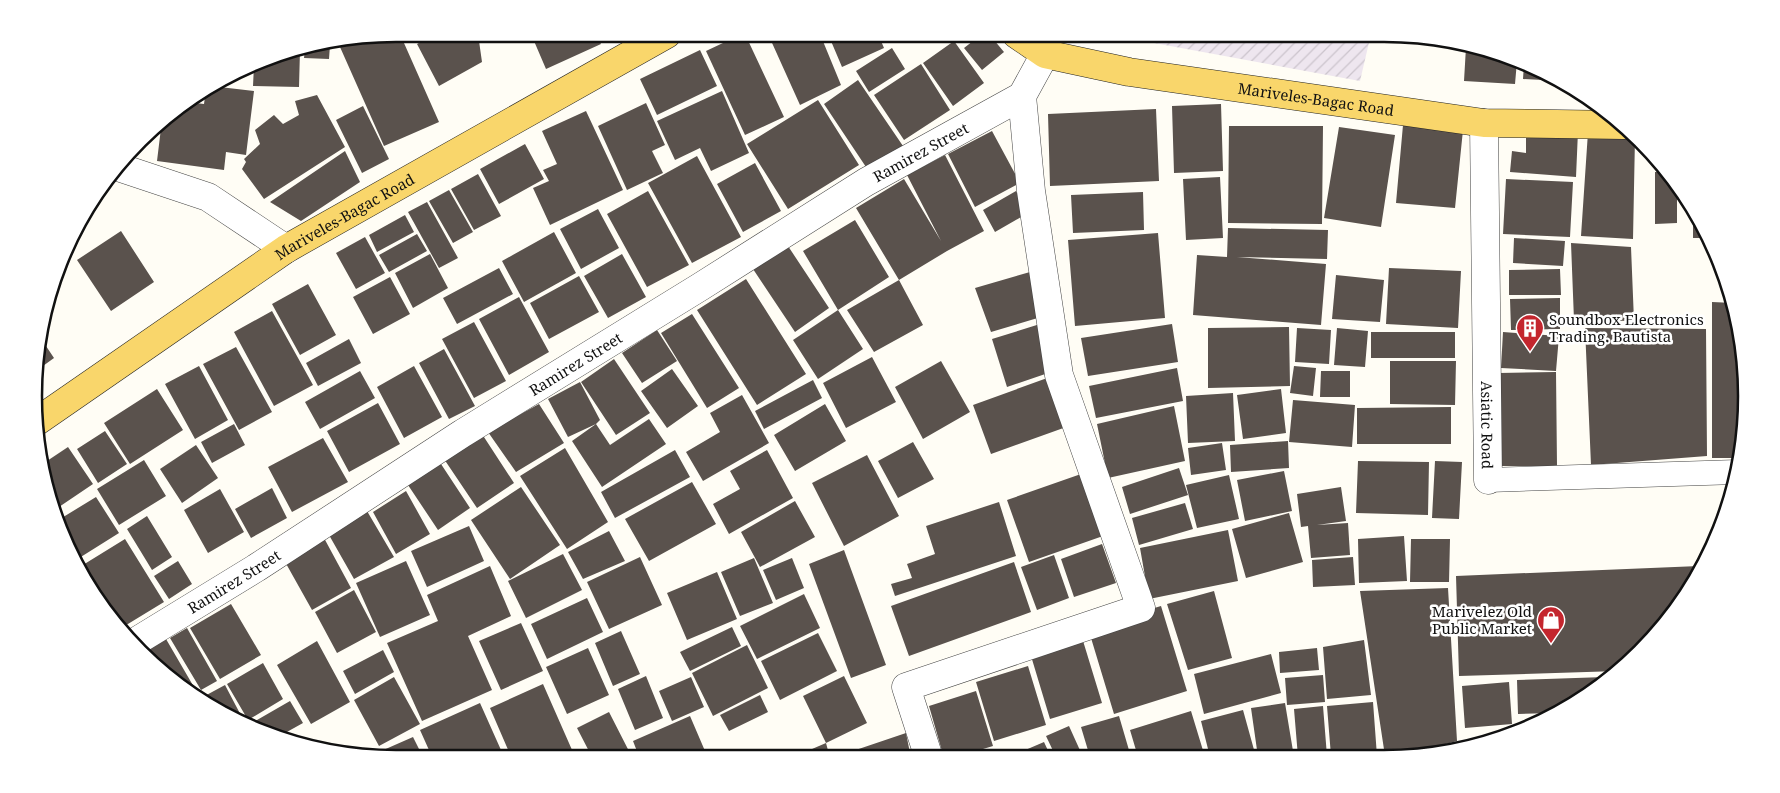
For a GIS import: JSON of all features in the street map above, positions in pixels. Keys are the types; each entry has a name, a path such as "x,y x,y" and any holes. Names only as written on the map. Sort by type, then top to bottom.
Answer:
{"main road":[{"name":"Mariveles-Bagac Road","path":"43,417 286,249 653,42"},
{"name":"Mariveles-Bagac Road","path":"1028,42 1045,54 1129,72 1484,123 1610,125"}],"street":[{"path":"926,750 906,687 1141,608 1060,375 1031,191 1022,96 1045,54"},
{"name":"Ramirez Street","path":"139,640 256,568 463,433 866,182 1022,96"},
{"name":"Asiatic Road","path":"1484,123 1488,480"},
{"path":"127,167 208,197 286,249"}],"lane":[{"name":"Asiatic Road","path":"1488,480 1729,472"}],"shaded area":[{"path":"1148,42 1369,42 1360,81"}],"building":[{"path":"404,42 439,122 384,146 340,47 373,43"},
{"path":"421,42 479,42 482,62 439,86 417,44"},
{"path":"534,42 600,42 601,44 546,69"},
{"path":"725,42 749,42 784,117 745,135 706,51"},
{"path":"772,42 823,42 841,85 800,105"},
{"path":"831,42 881,42 884,48 842,67"},
{"path":"955,42 984,83 953,106 923,63"},
{"path":"972,42 996,42 1004,52 982,70 964,48"},
{"path":"892,48 905,69 869,92 856,71"},
{"path":"330,49 329,59 304,58 304,55"},
{"path":"700,50 717,86 657,115 640,79"},
{"path":"1466,52 1516,68 1515,84 1464,81"},
{"path":"300,56 299,87 253,86 254,73"},
{"path":"921,64 950,110 904,140 874,95"},
{"path":"1524,71 1542,80 1523,79"},
{"path":"858,80 903,146 868,170 824,104"},
{"path":"224,87 254,91 246,155 226,152 224,170 157,161 160,132 198,103 204,104 205,99"},
{"path":"722,91 749,153 711,171 700,148 675,160 657,121"},
{"path":"317,95 345,147 264,199 242,169 246,162 244,159 260,144 255,130 274,115 283,124 299,115 295,101"},
{"path":"818,100 859,165 788,209 747,144"},
{"path":"646,103 665,145 652,151 663,173 627,190 598,126"},
{"path":"1221,104 1223,171 1174,173 1172,106"},
{"path":"363,106 389,159 362,173 336,120"},
{"path":"1156,109 1159,181 1050,186 1048,114"},
{"path":"586,111 623,190 550,225 533,188 549,181 543,170 557,164 542,131"},
{"path":"1403,125 1463,130 1455,208 1396,203"},
{"path":"1229,126 1323,126 1322,224 1228,223"},
{"path":"1339,127 1395,135 1381,227 1324,218"},
{"path":"992,131 1020,183 975,207 948,154"},
{"path":"1526,131 1578,131 1576,177 1510,172 1512,151 1526,153"},
{"path":"1588,132 1620,133 1635,147 1633,239 1581,236"},
{"path":"525,144 544,179 499,204 480,169"},
{"path":"345,151 360,182 301,221 270,202"},
{"path":"945,155 984,231 899,280 856,208 904,179 941,241 907,175"},
{"path":"697,156 741,237 692,263 648,183"},
{"path":"755,163 781,211 743,232 717,184"},
{"path":"1655,172 1657,172 1677,199 1677,223 1655,224"},
{"path":"478,174 501,216 474,230 451,189"},
{"path":"1220,177 1223,238 1186,240 1183,179"},
{"path":"1506,179 1573,182 1570,237 1503,234"},
{"path":"449,190 473,232 453,243 429,201"},
{"path":"648,191 689,265 647,287 607,214"},
{"path":"1016,191 1028,213 995,232 983,210"},
{"path":"1143,192 1144,230 1073,233 1071,195"},
{"path":"427,202 458,258 439,268 408,212"},
{"path":"598,209 619,248 581,269 560,229"},
{"path":"405,215 414,232 377,252 369,235"},
{"path":"855,220 889,277 838,310 803,251"},
{"path":"1693,225 1700,238 1693,238"},
{"path":"1228,228 1328,230 1327,259 1237,257 1326,264 1321,325 1193,315 1197,255 1227,257"},
{"path":"121,231 154,282 111,311 77,260"},
{"path":"554,232 576,273 524,302 502,261"},
{"path":"1158,233 1165,318 1075,326 1068,240"},
{"path":"417,234 427,251 389,272 379,255"},
{"path":"365,237 385,273 356,289 336,253"},
{"path":"1514,238 1565,241 1563,266 1513,263"},
{"path":"1571,243 1631,247 1634,321 1574,320"},
{"path":"788,246 829,308 795,332 753,269"},
{"path":"430,254 448,288 413,308 395,273"},
{"path":"622,254 646,297 608,318 584,276"},
{"path":"499,268 513,294 457,324 443,298"},
{"path":"1389,268 1461,271 1458,328 1386,324"},
{"path":"1560,269 1561,295 1509,295 1509,270"},
{"path":"1030,272 1041,317 991,332 975,288"},
{"path":"1336,275 1384,280 1380,322 1332,319"},
{"path":"579,276 599,312 549,339 530,303"},
{"path":"390,277 410,314 373,334 353,297"},
{"path":"746,279 806,374 757,405 697,310"},
{"path":"899,280 923,325 874,352 847,310"},
{"path":"308,284 336,335 300,355 272,304"},
{"path":"519,297 549,352 509,375 479,319"},
{"path":"1560,298 1560,329 1511,330 1510,299"},
{"path":"1712,302 1724,303 1731,327 1738,396 1732,458 1712,458"},
{"path":"838,310 863,349 818,379 793,340"},
{"path":"272,311 313,385 274,406 234,332"},
{"path":"692,314 739,388 707,408 661,333"},
{"path":"474,322 506,381 474,398 442,339"},
{"path":"1040,324 1054,371 1007,387 992,339"},
{"path":"1172,324 1178,362 1088,376 1081,338"},
{"path":"1289,327 1290,386 1208,388 1208,328"},
{"path":"1297,328 1331,330 1329,364 1295,362"},
{"path":"1337,328 1368,331 1365,367 1334,365"},
{"path":"1585,328 1706,329 1707,456 1591,465"},
{"path":"657,330 677,361 642,383 622,353"},
{"path":"1371,332 1455,332 1455,358 1371,358"},
{"name":"Soundbox Electronics Trading. Bautista","path":"1503,332 1559,336 1556,371 1501,368"},
{"path":"349,339 361,363 318,386 306,363"},
{"path":"46,347 54,358 44,365"},
{"path":"236,347 272,412 239,430 203,364"},
{"path":"444,349 475,406 449,419 419,363"},
{"path":"872,357 896,402 846,428 823,383"},
{"path":"614,359 650,413 616,435 581,382"},
{"path":"941,361 970,412 923,439 895,387"},
{"path":"1390,361 1456,361 1455,405 1390,404"},
{"path":"199,366 228,420 195,439 165,384"},
{"path":"414,366 442,417 404,438 377,387"},
{"path":"1294,366 1316,368 1313,396 1290,393"},
{"path":"1177,368 1183,401 1096,418 1089,386"},
{"path":"672,369 698,406 667,428 641,391"},
{"path":"360,371 375,398 320,429 305,402"},
{"path":"1321,371 1350,371 1350,397 1320,397"},
{"path":"1556,372 1557,466 1500,466 1499,373"},
{"path":"1050,377 1069,426 991,454 973,405"},
{"path":"813,380 822,398 764,429 755,411"},
{"path":"580,382 600,420 596,424 568,437 548,399"},
{"path":"157,389 183,430 130,464 104,423"},
{"path":"1281,389 1286,433 1243,439 1237,395"},
{"path":"1233,393 1235,441 1188,443 1186,396"},
{"path":"742,395 769,443 703,481 686,452 720,432 710,413"},
{"path":"1293,400 1355,405 1352,447 1289,442"},
{"path":"378,403 400,444 349,472 327,431"},
{"path":"539,404 564,443 516,472 488,432"},
{"path":"825,404 846,441 795,471 774,435"},
{"path":"1174,406 1185,461 1108,478 1097,424"},
{"path":"1451,407 1451,444 1357,444 1357,408"},
{"path":"649,419 666,444 602,487 572,441 596,424 610,445"},
{"path":"234,424 245,445 212,463 201,442"},
{"path":"105,431 127,464 98,483 77,449"},
{"path":"482,434 514,483 477,508 444,459"},
{"path":"323,438 348,482 292,512 268,467"},
{"path":"1288,441 1289,468 1231,472 1230,445"},
{"path":"913,442 934,479 898,498 878,461"},
{"path":"1222,443 1226,470 1191,475 1188,448"},
{"path":"196,445 218,478 182,503 160,469"},
{"path":"68,447 93,484 60,506 48,460"},
{"path":"565,448 608,522 567,549 520,476"},
{"path":"675,450 690,477 615,518 601,492"},
{"path":"767,450 793,498 729,534 713,504 740,489 730,471"},
{"path":"867,455 899,516 844,546 812,483"},
{"path":"144,460 166,496 119,525 97,489"},
{"path":"1358,461 1429,462 1428,515 1356,513"},
{"path":"1435,461 1462,462 1459,519 1432,518"},
{"path":"441,464 470,508 438,530 408,485"},
{"path":"1179,468 1188,495 1130,514 1122,487"},
{"path":"1284,471 1292,511 1245,521 1237,480"},
{"path":"1081,474 1103,536 1029,562 1007,500"},
{"path":"1229,475 1239,519 1197,528 1186,485"},
{"path":"692,482 716,524 649,561 625,519"},
{"path":"521,487 560,545 510,579 471,520"},
{"path":"1341,487 1346,521 1317,525 1348,523 1350,555 1311,558 1308,526 1301,527 1297,494"},
{"path":"272,488 287,518 251,538 235,509"},
{"path":"220,489 244,532 208,553 184,510"},
{"path":"406,491 430,534 396,554 373,512"},
{"path":"96,497 119,533 81,557 63,517"},
{"path":"795,501 815,537 760,567 741,532"},
{"path":"999,502 1016,556 895,596 891,584 912,578 907,564 935,554 926,526"},
{"path":"1185,503 1193,529 1139,545 1132,518"},
{"path":"367,511 394,557 354,579 329,535"},
{"path":"1289,513 1303,562 1246,578 1232,529"},
{"path":"147,516 172,557 152,570 127,529"},
{"path":"469,526 484,561 427,587 411,551"},
{"path":"1228,530 1238,581 1149,599 1140,548"},
{"path":"609,531 625,561 583,579 568,552"},
{"path":"1404,536 1407,581 1359,583 1358,539"},
{"path":"324,538 351,588 312,610 284,560"},
{"path":"125,539 164,602 126,625 102,593 85,564"},
{"path":"1411,539 1450,539 1449,582 1410,582"},
{"path":"1102,544 1116,583 1074,597 1061,559"},
{"path":"844,550 886,665 851,678 809,564"},
{"path":"563,554 582,590 526,618 508,581"},
{"path":"1054,555 1069,598 1037,610 1021,567"},
{"path":"640,557 662,605 609,629 587,582"},
{"path":"1353,557 1355,585 1313,587 1312,560"},
{"path":"754,558 773,603 740,616 721,572"},
{"path":"792,558 804,588 776,600 763,570"},
{"path":"178,561 192,584 169,599 154,576"},
{"path":"406,561 430,615 380,637 356,583"},
{"path":"1014,562 1031,612 909,656 891,606"},
{"path":"490,566 511,616 468,636 492,690 422,721 387,643 438,621 427,595"},
{"name":"Marivelez Old Public Market","path":"1694,566 1678,593 1650,630 1606,671 1459,676 1456,576"},
{"path":"717,572 737,619 687,640 667,593"},
{"path":"1448,588 1457,741 1439,746 1407,750 1384,750 1360,591"},
{"path":"354,590 376,632 337,653 315,612"},
{"path":"1214,591 1232,658 1188,670 1167,604"},
{"path":"804,594 820,628 757,659 740,626"},
{"path":"587,598 603,632 547,659 531,624"},
{"path":"231,604 261,655 220,679 190,628"},
{"path":"1161,606 1187,691 1114,714 1088,628"},
{"path":"521,623 543,671 501,690 479,641"},
{"path":"732,627 741,646 690,671 680,652"},
{"path":"187,628 217,681 201,690 170,638"},
{"path":"621,631 640,674 613,686 595,643"},
{"path":"1080,631 1102,703 1050,719 1028,646"},
{"path":"818,633 837,671 780,700 761,661"},
{"path":"166,639 193,686 163,663 148,649"},
{"path":"1364,640 1371,695 1327,699 1323,647"},
{"path":"317,641 350,702 311,724 277,665"},
{"path":"747,645 768,688 713,716 692,673"},
{"path":"588,648 609,695 567,714 546,667"},
{"path":"1317,648 1319,670 1280,673 1279,652"},
{"path":"383,650 394,672 355,694 343,671"},
{"path":"1271,654 1281,693 1204,714 1194,674"},
{"path":"263,663 283,699 250,719 246,717 227,684"},
{"path":"1028,666 1046,725 994,741 976,682"},
{"path":"1323,675 1325,702 1287,705 1285,678"},
{"path":"646,676 663,718 635,730 618,689"},
{"path":"844,676 867,723 826,743 803,696"},
{"path":"394,677 420,724 379,746 354,700"},
{"path":"691,677 704,707 672,721 659,691"},
{"path":"1599,677 1580,691 1541,713 1518,714 1517,680"},
{"path":"1509,682 1512,724 1465,728 1462,686"},
{"path":"543,684 572,750 508,750 490,708"},
{"path":"225,685 240,714 219,703 206,695"},
{"path":"976,691 993,746 980,750 942,750 929,706"},
{"path":"760,695 768,712 729,731 720,715"},
{"path":"290,701 303,723 286,733 255,721"},
{"path":"1373,702 1377,750 1331,750 1327,706"},
{"path":"480,703 501,750 429,750 420,730"},
{"path":"1285,703 1293,750 1257,750 1251,708"},
{"path":"1323,706 1327,750 1297,750 1294,709"},
{"path":"1243,710 1254,750 1208,750 1201,721"},
{"path":"1191,711 1203,750 1136,750 1130,730"},
{"path":"609,712 628,750 588,750 577,728"},
{"path":"690,716 705,750 636,750 633,741"},
{"path":"1119,716 1129,750 1088,750 1081,727"},
{"path":"1069,726 1080,750 1053,750 1046,736"},
{"path":"906,733 909,750 856,750"},
{"path":"413,737 420,750 396,750 383,750"},
{"path":"1044,742 1048,750 1025,750"},
{"path":"826,743 828,750 810,750"}],"place":[{"name":"Soundbox Electronics Trading. Bautista","path":"1530,352"},
{"name":"Marivelez Old Public Market","path":"1551,644"}]}
